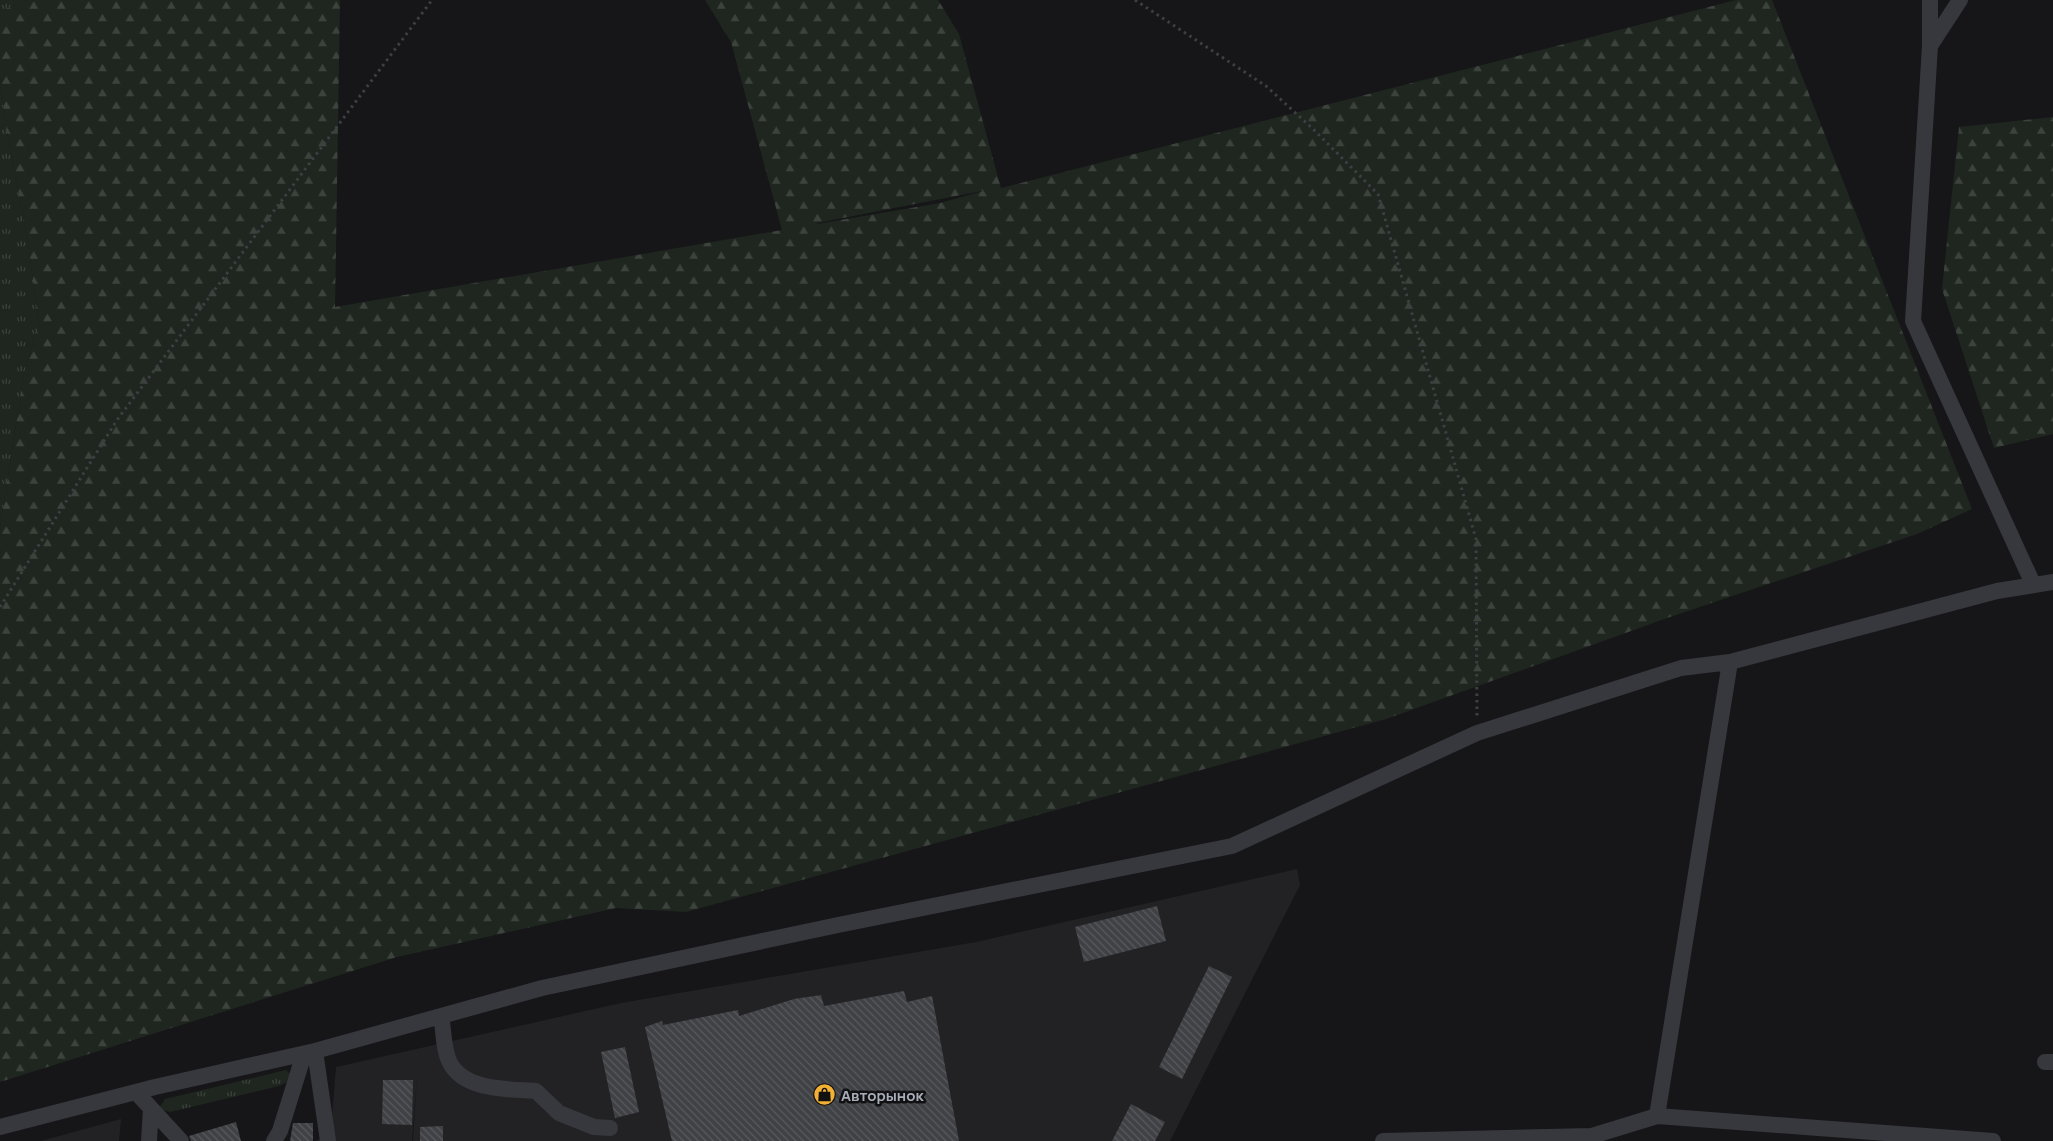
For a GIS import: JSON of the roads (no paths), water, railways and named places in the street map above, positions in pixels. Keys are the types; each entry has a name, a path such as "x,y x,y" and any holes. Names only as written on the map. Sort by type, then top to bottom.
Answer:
{"street":[{"path":"1930,0 1930,46 1913,321 2033,584"},
{"path":"1930,46 1960,0"},
{"path":"4,1141 4,1126 136,1092 310,1053 561,984 838,925 1232,846 1477,734 1681,668 1730,662 1998,591 2053,582"},
{"path":"1657,1116 1730,662"},
{"path":"442,1016 449,1061 458,1074 492,1088 536,1091 559,1113 594,1127 610,1128"},
{"path":"274,1141 310,1053"},
{"path":"310,1053 328,1141"},
{"path":"136,1092 181,1141"},
{"path":"148,1141 151,1108"},
{"path":"1383,1141 1591,1138 1657,1116 1993,1141"}],"place":[{"name":"Авторынок","path":"825,1095"}]}
